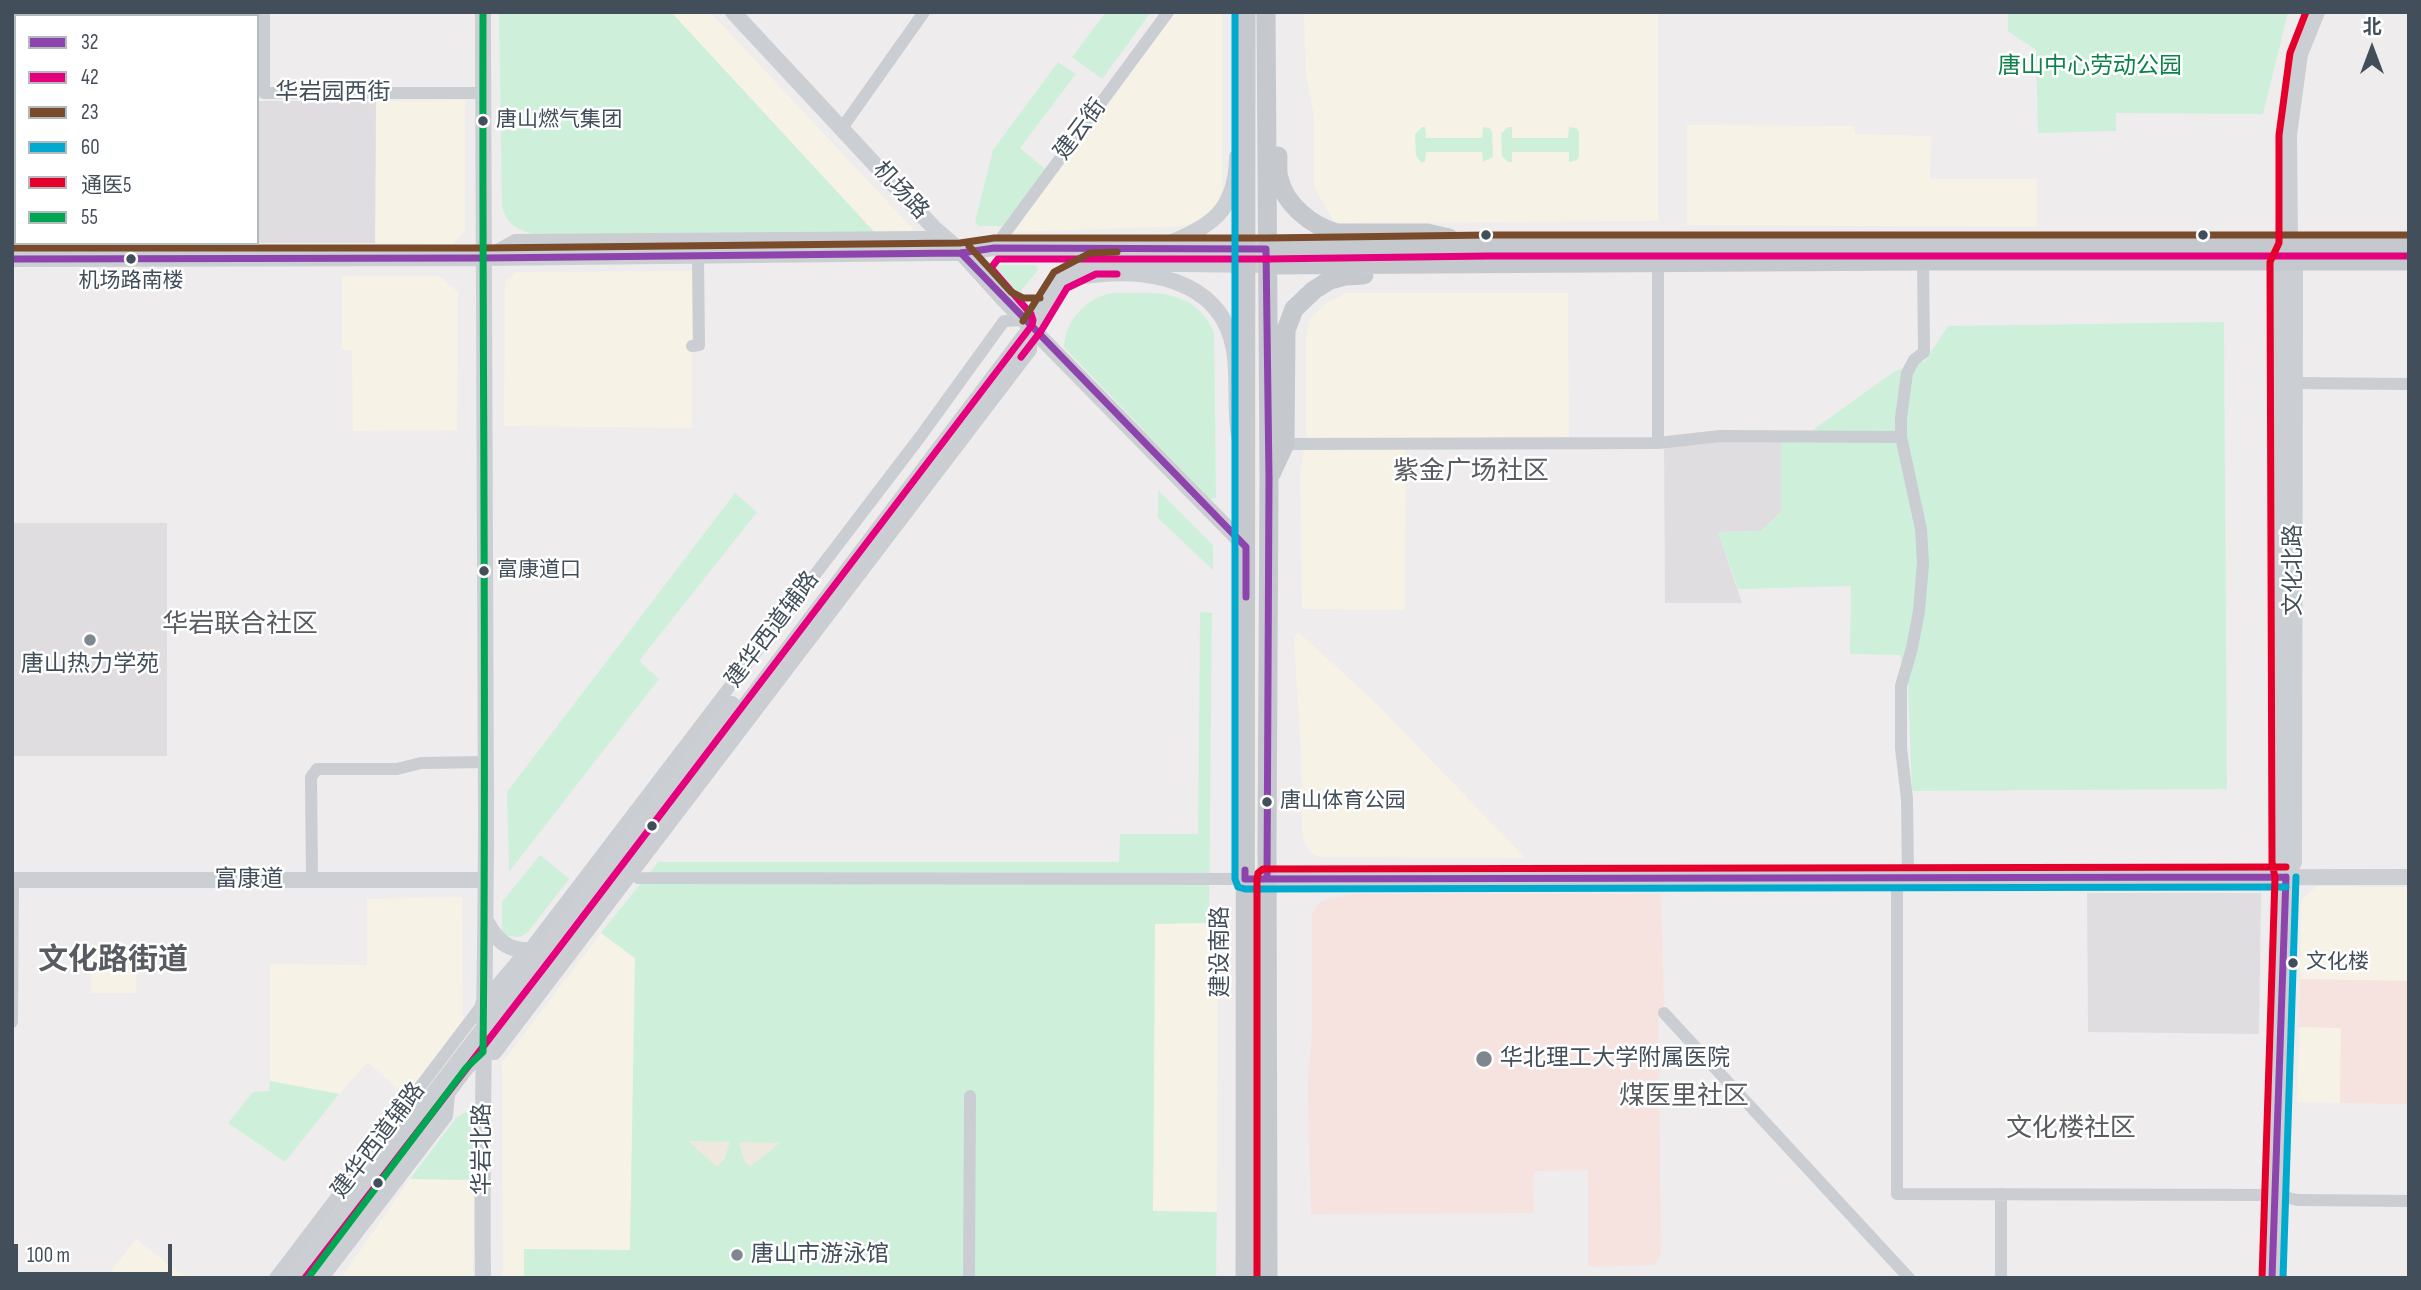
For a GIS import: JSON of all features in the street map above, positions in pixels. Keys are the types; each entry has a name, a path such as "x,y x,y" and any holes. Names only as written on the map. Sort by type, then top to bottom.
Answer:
{"main road":[{"path":"1266,14 1276,82 1279,179 1301,214 1323,229 1337,233 1427,233 1488,254 1658,263 2288,256 2409,246"},
{"name":"建设南路","path":"1266,14 1269,478 1268,1278"},
{"name":"建设南路","path":"1245,1278 1246,21"},
{"path":"1269,478 1285,444 1286,330 1294,309 1301,301 1330,280 1345,275 1443,274 1488,254"},
{"path":"1267,257 1488,254 2288,256 2409,261"}],"street":[{"name":"华岩园西街","path":"264,12 264,93 482,93"},
{"name":"华岩北路","path":"483,12 483,1278"},
{"name":"机场路","path":"733,12 934,228 979,271 1004,300 1246,547"},
{"path":"842,128 924,12"},
{"name":"建云街","path":"994,247 1168,12"},
{"name":"文化北路","path":"2272,1278 2286,877 2282,849 2289,135 2300,54 2317,12"},
{"path":"1156,248 1199,231 1213,220 1230,196 1237,175 1238,98 1246,21"},
{"path":"482,258 515,240 542,239 925,237 961,253"},
{"path":"979,271 982,260 994,247"},
{"path":"23,254 482,258 961,253 994,247 1156,248 1267,257"},
{"path":"692,346 699,345 698,256"},
{"path":"292,1278 1060,280 1093,263 1246,256"},
{"name":"文化北路","path":"2286,877 2294,862 2295,383 2288,256"},
{"path":"1923,261 1924,352 1914,360 1908,373 1901,418 1901,437 1917,505 1923,563 1919,611 1902,686 1901,748 1907,799 1897,1194 2274,1195 2298,1200 2409,1201"},
{"path":"1658,263 1658,443"},
{"path":"1060,280 1095,274 1147,274 1193,288 1209,301 1223,319 1234,351 1235,413 1246,473"},
{"path":"1004,300 1020,309 1040,309"},
{"name":"建华西道辅路","path":"528,951 920,437 1004,321 1027,323"},
{"path":"308,1278 466,1068 483,1052 1027,323"},
{"path":"2295,383 2409,384"},
{"path":"1285,444 1658,443 1720,436 1901,437"},
{"path":"312,880 311,777 317,769 397,769 421,763 485,762"},
{"path":"638,878 2409,877"},
{"path":"12,1023 13,880"},
{"name":"富康道","path":"13,880 485,880"},
{"path":"485,918 495,938 512,949 545,950"},
{"path":"483,1004 528,951"},
{"name":"建华西道辅路","path":"275,1278 483,1004"},
{"path":"1664,1013 1909,1278"},
{"name":"建华西道辅路","path":"323,1278 447,1116 449,1094"},
{"path":"969,1278 970,1096"},
{"path":"2001,1195 2001,1278"}],"shaded area":[{"path":"671,12 710,12 913,229 908,236 878,236"},
{"path":"1176,12 1222,12 1222,188 1218,202 1205,217 1187,226 1014,232"},
{"path":"1304,12 1658,12 1658,221 1335,223 1314,187 1314,115 1306,76"},
{"path":"465,100 465,232 451,245 375,243 376,101"},
{"path":"259,101 376,101 375,243 259,243"},
{"path":"1687,125 1854,126 1855,134 1931,136 1930,179 2037,179 2037,227 1687,225"},
{"path":"692,271 692,428 504,426 505,282 516,272"},
{"path":"342,276 439,276 458,292 457,430 353,431 352,350 342,350"},
{"path":"1346,293 1568,293 1569,438 1406,438 1405,610 1302,609 1300,472 1306,437 1306,335 1310,319 1325,304"},
{"path":"1664,437 1781,439 1781,512 1761,531 1718,532 1742,603 1665,603"},
{"name":"唐山热力学苑","path":"12,523 167,523 167,756 12,756"},
{"path":"1298,632 1375,702 1525,858 1320,857 1311,853 1304,842 1302,832 1301,756 1294,640"},
{"path":"2317,886 2409,887 2409,981 2300,979 2301,900"},
{"path":"2087,893 2261,893 2259,1034 2088,1032"},
{"name":"华北理工大学附属医院","path":"1354,894 1661,894 1664,1008 1658,1016 1661,1253 1655,1265 1588,1267 1588,1170 1535,1171 1534,1213 1311,1214 1308,1086 1312,1032 1312,914 1318,904 1328,899"},
{"path":"462,897 463,1023 405,1096 368,1062 339,1094 270,1081 270,964 367,965 367,899"},
{"path":"1155,923 1218,923 1217,1212 1153,1211"},
{"path":"601,933 635,958 630,1250 525,1249 524,1278 503,1278 502,1063"},
{"path":"91,947 136,947 136,993 91,993"},
{"path":"2300,979 2409,981 2409,1104 2340,1103 2341,1028 2299,1027"},
{"path":"2299,1027 2341,1028 2340,1103 2297,1102"},
{"path":"410,1179 474,1180 473,1278 341,1278"},
{"path":"136,1239 186,1278 105,1278"}],"green space":[{"path":"671,12 878,236 538,235 525,232 511,223 502,207 499,14"},
{"path":"1106,12 1151,12 1102,79 1072,57"},
{"name":"唐山中心劳动公园","path":"2008,12 2288,12 2263,114 2116,113 2116,131 2038,133 2036,50 2008,31"},
{"path":"1058,62 1076,74 1020,148 1045,169 1003,226 979,226 975,222 993,150"},
{"path":"1425,127 1426,138 1482,138 1483,127 1490,128 1493,157 1483,162 1482,152 1426,152 1425,162 1421,162 1416,156 1415,134"},
{"path":"1508,127 1512,127 1512,138 1568,138 1569,127 1576,128 1579,132 1579,157 1569,162 1569,152 1512,152 1512,162 1508,162 1502,156 1501,134"},
{"path":"995,265 1036,265 1038,270 1020,292 1012,292 992,270"},
{"path":"1114,293 1158,294 1184,300 1196,307 1214,332 1216,498 1210,499 1064,347 1065,337 1073,319 1080,311 1095,299"},
{"path":"2224,322 2227,789 1912,791 1908,684 1900,655 1850,654 1851,586 1738,589 1718,532 1761,531 1781,512 1781,439 1799,440 1895,371 1925,361 1948,326"},
{"path":"1158,490 1213,545 1213,570 1158,518"},
{"path":"735,493 757,512 639,661 659,679 509,872 507,792"},
{"path":"1200,612 1212,613 1209,923 1155,924 1153,1211 1217,1212 1216,1278 524,1278 524,1249 630,1250 635,958 601,933 658,862 1119,862 1120,834 1198,834"},
{"path":"540,855 569,879 528,932 520,937 505,936 502,931 502,902"},
{"path":"270,1081 339,1094 285,1162 228,1123 253,1092 269,1091"},
{"path":"468,1111 474,1113 475,1117 474,1180 410,1179 457,1117"}],"sand":[{"path":"688,1141 730,1142 724,1160 717,1167"},
{"path":"739,1142 780,1143 750,1167 744,1160"}],"transit line":[{"name":"55","path":"308,1278 466,1068 483,1052 483,12"},
{"name":"60","path":"1235,12 1235,879 1238,887 2286,887"},
{"name":"通医5","path":"2262,1278 2275,878 2272,862 2270,262 2279,243 2279,135 2290,53 2306,12"},
{"name":"23","path":"12,248 482,248 960,243 994,238 1488,235 2409,235"},
{"name":"23","path":"969,246 1011,292 1023,298 1040,298"},
{"name":"32","path":"12,259 961,253 994,248 1266,249 1269,478 1267,879"},
{"name":"23","path":"1023,321 1054,272 1090,253 1117,252"},
{"name":"32","path":"961,253 1246,547 1246,597"},
{"name":"42","path":"305,1278 1032,325 1031,314 991,268 998,259 2409,256"},
{"name":"42","path":"1021,357 1041,331 1067,288 1096,274 1117,274"},
{"name":"通医5","path":"1257,1278 1257,879 1258,873 1263,869 2286,867"},
{"name":"32","path":"1245,870 1245,879 2286,877"},
{"name":"32","path":"2272,1278 2286,877"},
{"name":"60","path":"2283,1278 2296,877"}],"place":[{"name":"唐山燃气集团","path":"483,121"},
{"name":"机场路南楼","path":"131,259"},
{"name":"富康道口","path":"484,571"},
{"name":"唐山热力学苑","path":"90,640"},
{"name":"唐山体育公园","path":"1267,802"},
{"name":"文化楼","path":"2293,963"},
{"name":"华北理工大学附属医院","path":"1484,1059"},
{"name":"唐山市游泳馆","path":"737,1255"}],"district":[{"name":"紫金广场社区","path":"1471,472"},
{"name":"华岩联合社区","path":"240,625"},
{"name":"文化路街道","path":"113,961"},
{"name":"煤医里社区","path":"1684,1097"},
{"name":"文化楼社区","path":"2071,1129"}]}
